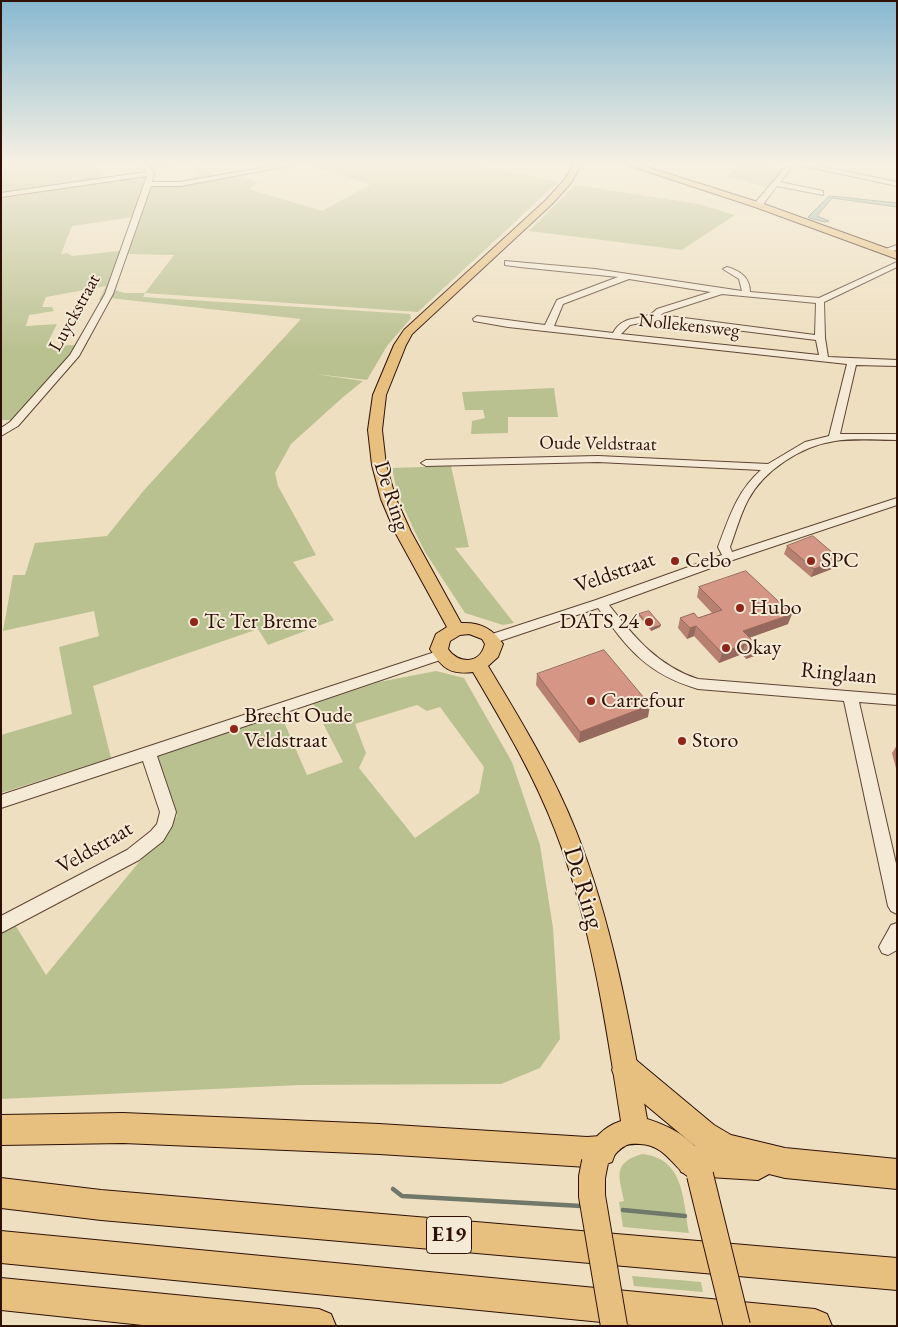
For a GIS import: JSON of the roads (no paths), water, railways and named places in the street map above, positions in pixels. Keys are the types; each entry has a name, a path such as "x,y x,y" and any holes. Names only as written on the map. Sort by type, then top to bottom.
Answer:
{"highway":[{"path":"626,1070 692,1126 725,1148 785,1163 897,1174"},
{"path":"1,1130 124,1128 379,1139 588,1152 598,1157"},
{"path":"696,1168 785,1163"},
{"name":"E19","path":"1,1194 101,1205 897,1274"},
{"path":"1,1247 815,1326"},
{"path":"1,1294 319,1326"}],"main road":[{"name":"De Ring","path":"456,629 401,532 386,493 378,466 375,417 378,395 385,374 396,354 436,314 450,295 525,224"},
{"path":"810,224 897,256"},
{"path":"471,628 479,630 491,639 493,650 491,656 478,665 462,666 454,664 441,655 439,643 442,638 456,629 471,628"},
{"name":"De Ring","path":"478,665 523,743 565,828 582,878 597,932 626,1070 636,1131"},
{"path":"614,1326 592,1196 592,1177 598,1157 620,1135 636,1131 654,1133 671,1140 679,1146 696,1168 737,1326"}],"street":[{"name":"Luyckstraat","path":"1,433 14,424 74,356 109,294 134,224"},
{"path":"884,251 897,247"},
{"path":"508,263 538,268 584,270 746,294 820,300 897,264"},
{"path":"728,269 742,275 747,283 746,294"},
{"path":"549,328 560,302 629,277"},
{"path":"655,317 660,311 722,291"},
{"path":"820,300 820,338 824,358"},
{"path":"616,336 618,329 624,324 639,319 655,317 820,338"},
{"name":"Nollekensweg","path":"477,318 616,336 852,362 897,363"},
{"path":"834,438 852,362"},
{"path":"729,557 724,546 742,498 770,467 800,449 834,438 897,437"},
{"name":"Oude Veldstraat","path":"426,463 598,459 770,467"},
{"name":"Veldstraat","path":"491,639 897,501"},
{"name":"Ringlaan","path":"601,603 648,660 680,680 698,684 897,700"},
{"path":"1,802 441,655"},
{"path":"850,696 897,906"},
{"name":"Veldstraat","path":"1,925 125,860 157,836 164,826 168,812 148,753"}],"waterway":[{"path":"393,1189 402,1196 581,1206"},
{"path":"623,1210 685,1216"}],"place":[{"name":"Cebo","path":"675,561"},
{"name":"SPC","path":"811,561"},
{"name":"Hubo","path":"740,608"},
{"name":"Tc Ter Breme","path":"194,622"},
{"name":"DATS 24","path":"649,622"},
{"name":"Okay","path":"726,648"},
{"name":"Carrefour","path":"591,701"},
{"name":"Brecht Oude Veldstraat","path":"234,729"},
{"name":"Storo","path":"682,741"}]}
